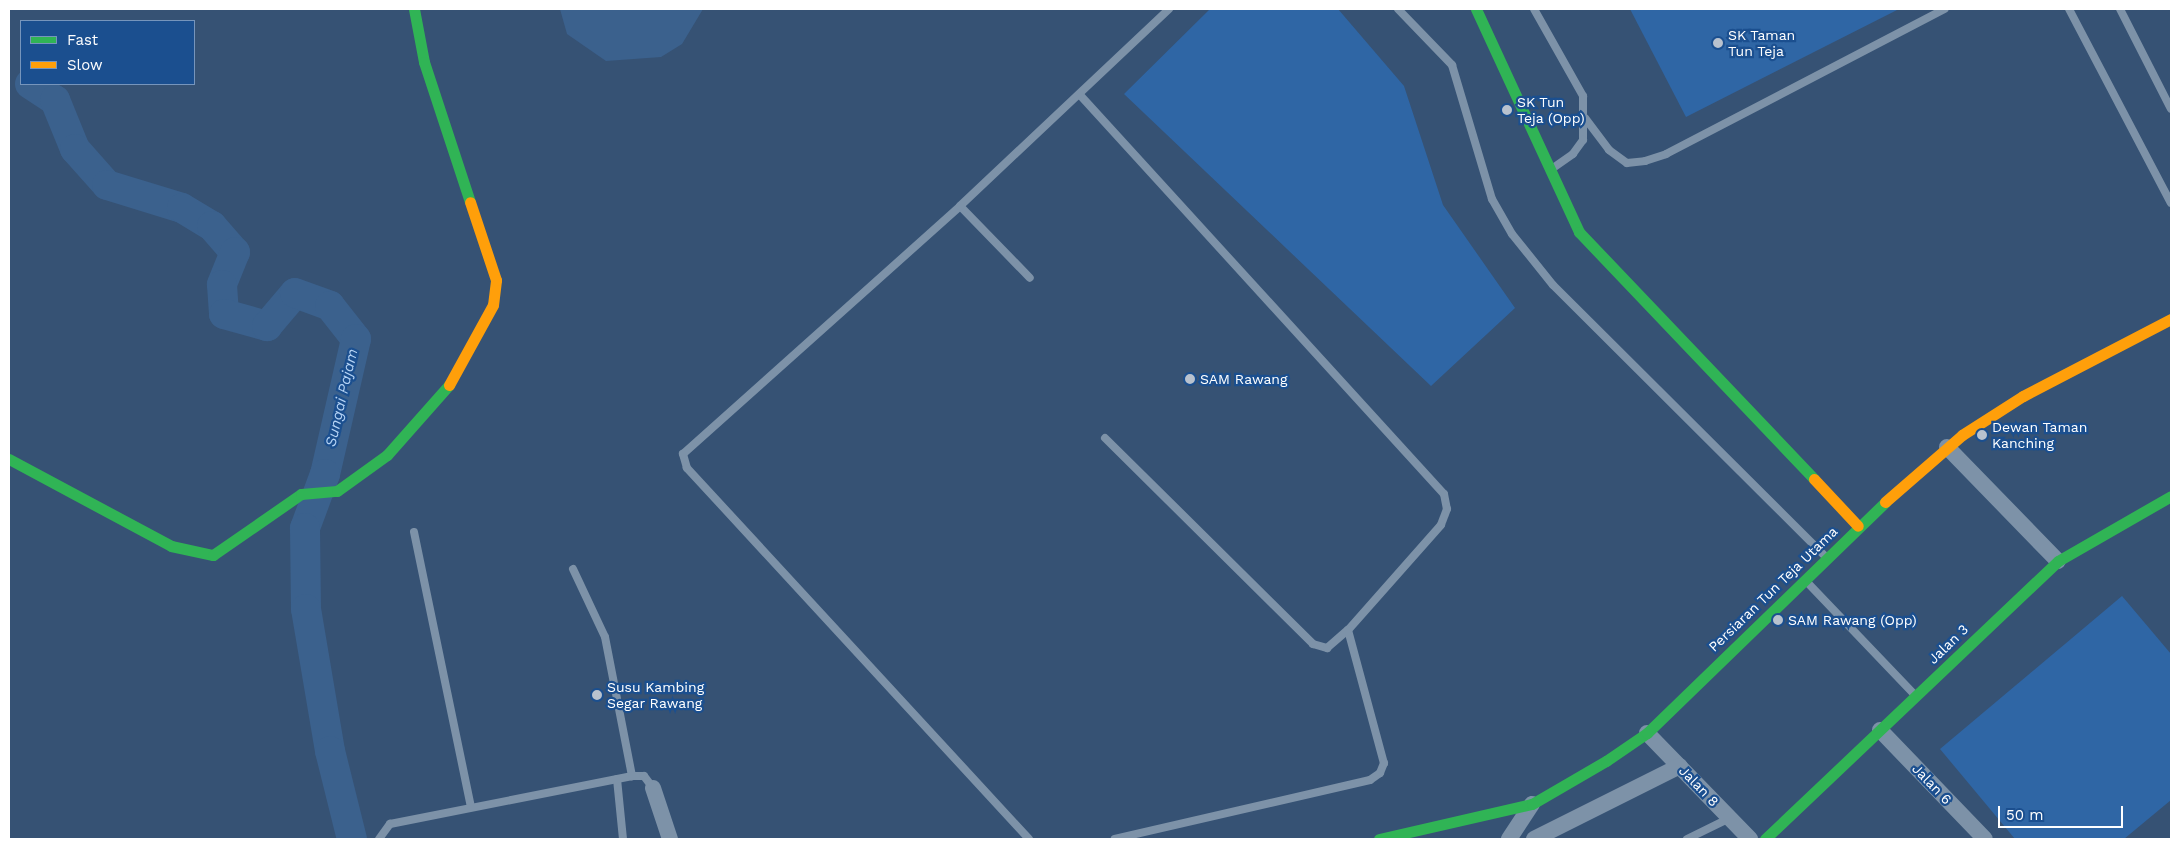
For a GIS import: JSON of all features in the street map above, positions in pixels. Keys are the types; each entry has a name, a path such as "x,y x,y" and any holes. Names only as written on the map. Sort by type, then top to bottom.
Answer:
{"street":[{"path":"9,459 171,546 213,556 301,494 337,491 387,455 419,420 452,380 493,305 492,259 424,62 414,9"},
{"path":"1476,9 1568,214 1592,248 1858,526"},
{"name":"Persiaran Tun Teja Utama","path":"1378,839 1532,804 1647,733 1858,526 1947,447 2023,396 2171,319"},
{"path":"1947,447 2058,561"},
{"name":"Jalan 3","path":"1765,839 2058,561 2171,496"},
{"name":"Jalan 6","path":"1880,730 1985,839"},
{"name":"Jalan 8","path":"1647,733 1750,839"},
{"path":"1534,839 1680,766"},
{"path":"653,788 670,839"},
{"path":"1509,839 1532,804"}],"lane":[{"path":"1029,839 694,475 683,454 960,206 1080,95 1169,9"},
{"path":"1398,9 1452,65 1492,199 1512,234 1553,285 1826,558"},
{"path":"1534,9 1583,96 1585,118 1583,140 1573,154 1548,171"},
{"path":"1585,118 1609,150 1627,163 1645,161 1666,154 1945,9"},
{"path":"2069,9 2171,203"},
{"path":"2120,9 2171,109"},
{"path":"1080,95 1444,494 1447,509 1441,525 1348,630 1327,648 1312,644 1105,438"},
{"path":"960,206 1030,278"},
{"path":"414,532 471,807"},
{"path":"573,569 605,636 632,776"},
{"path":"1804,580 1916,696"},
{"path":"1115,839 1370,780 1380,772 1384,763 1348,630"},
{"path":"379,839 390,824 632,776 644,776 653,788"},
{"path":"617,779 623,839"},
{"path":"1688,839 1730,818"}],"shaded area":[{"path":"560,9 703,9 682,44 661,57 606,61 567,34"},
{"path":"1210,9 1338,9 1404,86 1443,205 1515,308 1431,386 1124,94"},
{"name":"SK Taman Tun Teja","path":"1630,9 1899,9 1686,117"},
{"path":"2122,596 2171,654 2171,800 2124,839 2015,839 1940,749"}],"waterway":[{"name":"Sungai Pajam","path":"32,85 55,100 75,149 107,185 182,208 212,226 235,252 222,285 224,314 267,326 295,293 330,306 356,339 325,474 305,528 306,609 330,751 352,839"}],"traffic: fast":[{"path":"414,9 424,62 470,202"},
{"path":"1476,9 1579,232 1814,479"},
{"path":"9,459 171,546 213,555 301,494 337,491 387,455 449,385"},
{"path":"1765,839 2058,561 2171,496"},
{"path":"1379,839 1532,804 1606,761 1647,733 1885,502"}],"traffic: slow":[{"path":"449,385 493,305 496,280 470,202"},
{"path":"1885,502 1962,435 2023,396 2171,319"},
{"path":"1814,479 1858,526"}],"place":[{"name":"SK Taman Tun Teja","path":"1718,43"},
{"name":"SK Tun Teja (Opp)","path":"1507,110"},
{"name":"SAM Rawang","path":"1190,379"},
{"name":"Dewan Taman Kanching","path":"1982,435"},
{"name":"SAM Rawang (Opp)","path":"1778,620"},
{"name":"Susu Kambing Segar Rawang","path":"597,695"}]}
